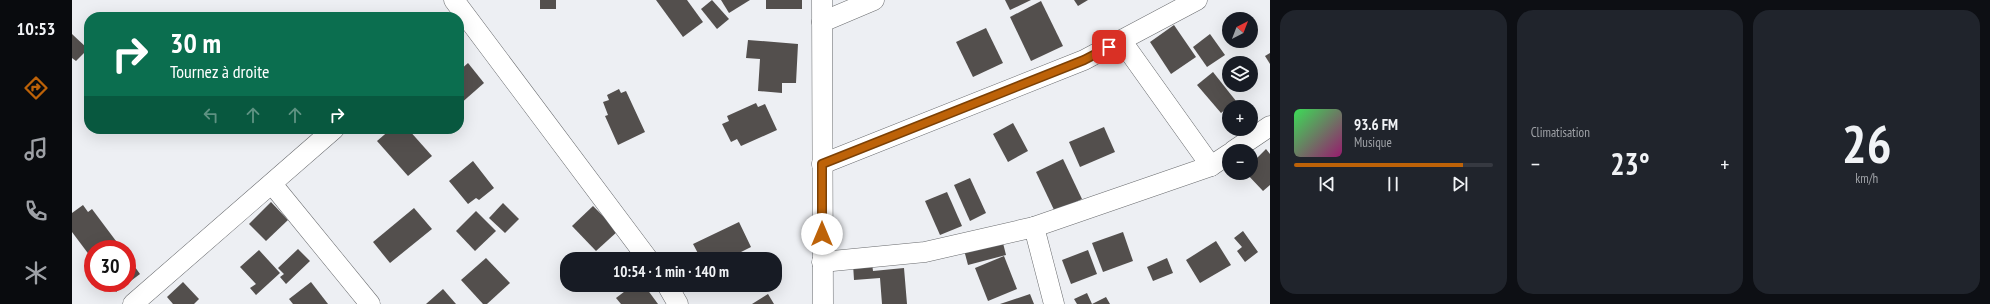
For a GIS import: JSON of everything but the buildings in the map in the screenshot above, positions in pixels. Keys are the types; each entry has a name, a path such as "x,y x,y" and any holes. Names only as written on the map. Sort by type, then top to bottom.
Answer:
{"street":[{"path":"822,0 822,304"},
{"path":"822,22 874,0"},
{"path":"822,164 1084,60 1197,0"},
{"path":"464,16 594,185 643,252"},
{"path":"1121,40 1211,166"},
{"path":"1243,144 1270,126"},
{"path":"132,304 328,134"},
{"path":"822,262 925,252 1034,227 1211,166 1222,159"},
{"path":"272,184 370,304"},
{"path":"1034,227 1054,304"},
{"path":"671,292 678,304"}],"route":[{"path":"822,234 822,164 1084,60 1109,47"}]}
